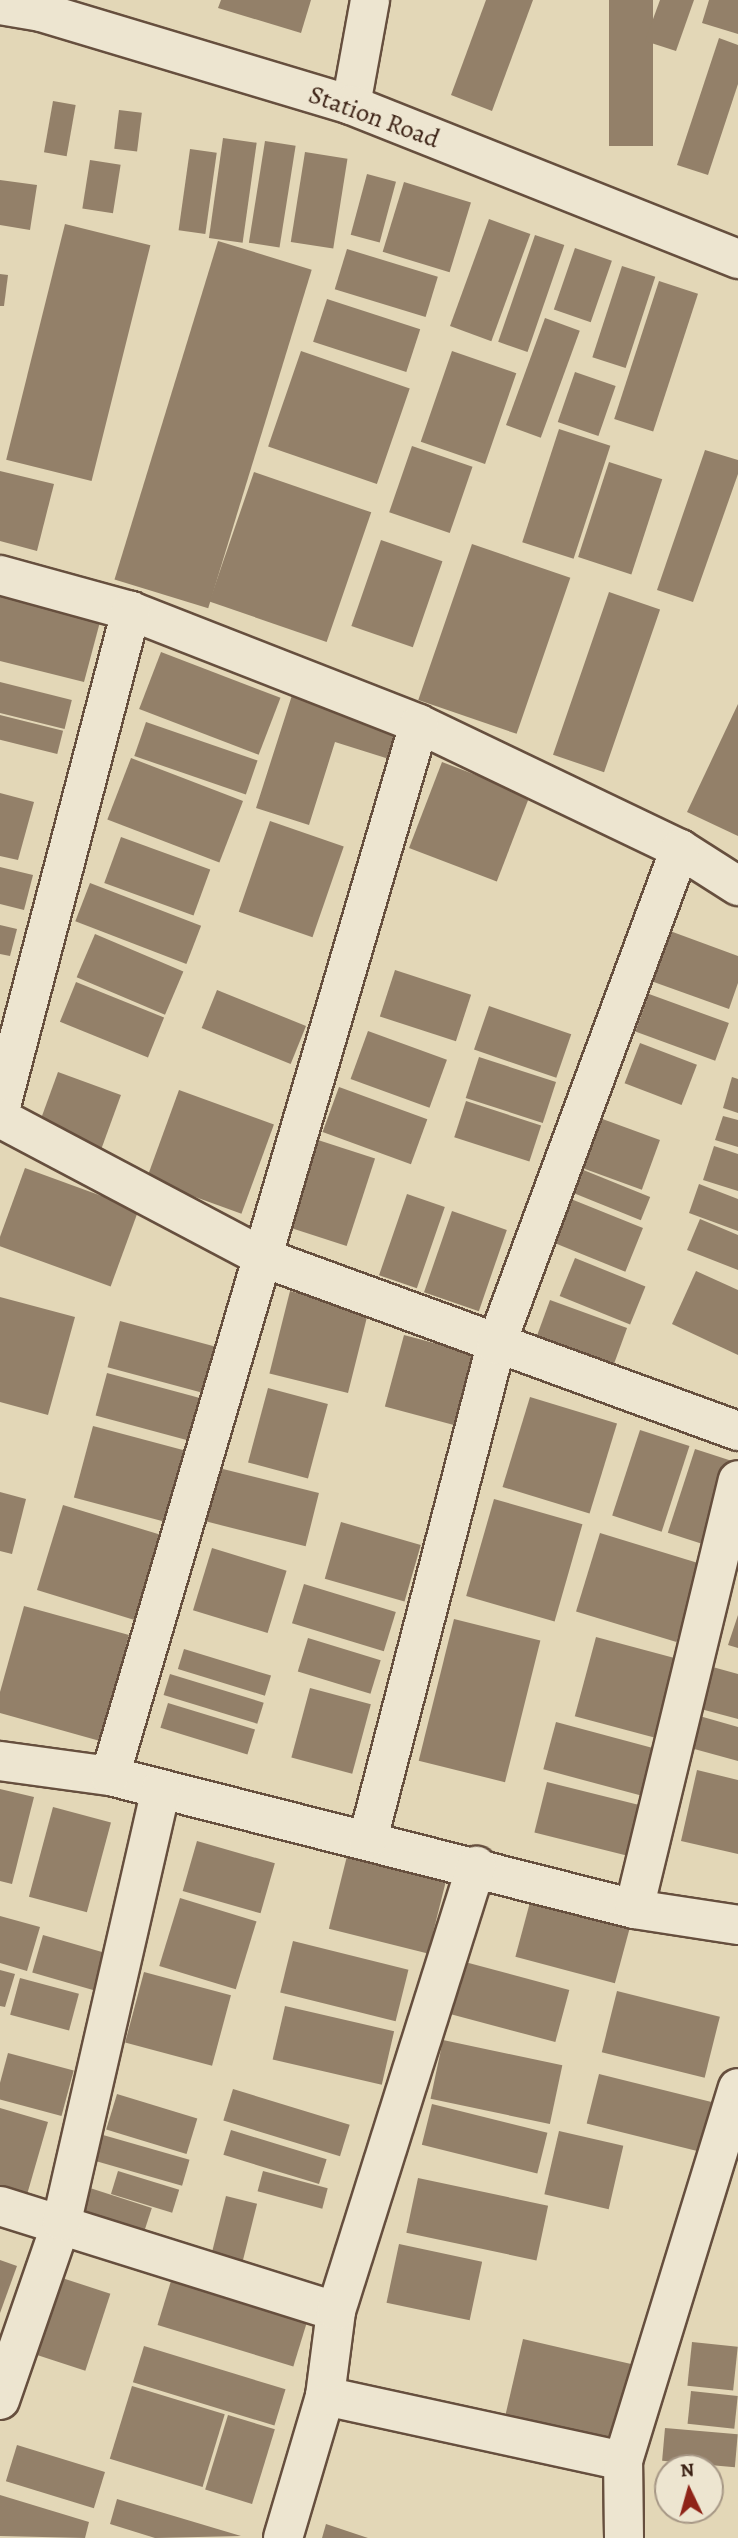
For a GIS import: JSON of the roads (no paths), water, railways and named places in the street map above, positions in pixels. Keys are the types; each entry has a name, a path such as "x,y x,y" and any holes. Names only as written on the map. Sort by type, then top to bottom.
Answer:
{"street":[{"path":"351,106 370,0"},
{"name":"Station Road","path":"0,5 41,12 351,106 738,259"},
{"path":"0,575 131,611 419,724 680,849 738,886"},
{"path":"0,1110 131,611"},
{"path":"110,1776 419,724"},
{"path":"368,1839 496,1345 680,849"},
{"path":"0,1118 264,1258 496,1345 738,1431"},
{"path":"634,1909 738,1480"},
{"path":"0,1761 110,1776 476,1866 634,1909 738,1925"},
{"path":"0,2400 62,2221 161,1789"},
{"path":"283,2538 325,2396 336,2311 476,1866"},
{"path":"624,2538 623,2461 738,2088"},
{"path":"0,2206 62,2221 336,2311"},
{"path":"325,2396 623,2461"}]}
